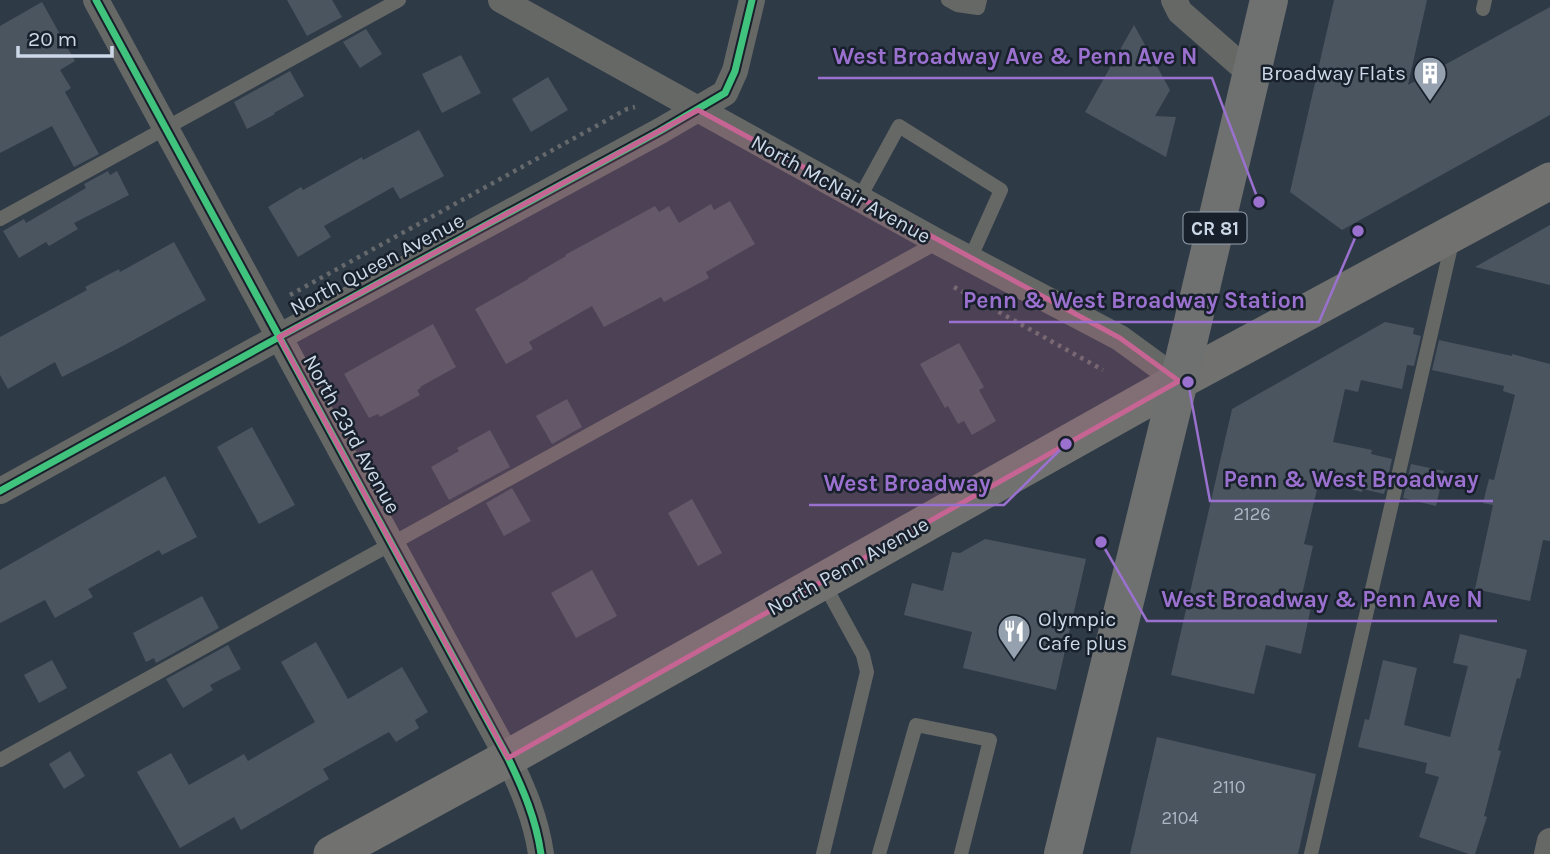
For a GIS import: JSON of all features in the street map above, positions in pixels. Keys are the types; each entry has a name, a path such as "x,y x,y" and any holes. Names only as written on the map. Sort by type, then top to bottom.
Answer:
{"main road":[{"name":"CR 81","path":"1063,854 1269,0"},
{"name":"North Penn Avenue","path":"332,854 1179,381 1550,181"}],"street":[{"name":"North 23rd Avenue","path":"96,0 508,758 527,797 541,854"},
{"name":"North McNair Avenue","path":"501,0 859,199 1120,338 1179,381"},
{"name":"North Queen Avenue","path":"0,491 725,93 734,71 752,0"},
{"path":"1174,0 1180,12 1252,75"},
{"path":"1547,854 1550,841"}],"lane":[{"path":"0,219 399,0"},
{"path":"948,0 957,5 978,8 980,0"},
{"path":"859,199 899,126 1001,190 970,259"},
{"path":"1311,854 1454,234"},
{"path":"0,760 938,242"},
{"path":"822,580 863,655 867,672 823,854"},
{"path":"879,854 916,725 990,740 961,854"}],"path":[{"path":"287,304 290,294 636,106"}],"highlighted area":[{"path":"698,110 1120,338 1179,381 539,740 508,758 279,337"}],"building":[{"path":"287,0 332,0 342,17 307,36"},
{"name":"Broadway Flats","path":"1334,0 1427,0 1408,85 1550,7 1550,115 1342,230 1290,192"},
{"path":"42,2 75,61 60,70 71,88 65,92 99,154 74,167 52,126 0,153 0,26"},
{"path":"1134,25 1170,90 1155,116 1176,117 1166,157 1085,112"},
{"path":"366,29 382,54 360,68 343,42"},
{"path":"461,55 481,93 442,113 422,74"},
{"path":"290,71 304,96 247,129 234,102"},
{"path":"548,77 568,110 531,132 512,99"},
{"path":"419,130 444,176 400,199 393,187 324,226 331,237 298,257 268,207 301,187 303,190 362,157 363,160"},
{"path":"108,171 110,175 117,171 129,195 74,223 78,229 49,246 46,242 19,258 3,231 24,219 26,223 86,188 84,184"},
{"path":"730,201 755,244 706,272 709,278 664,302 661,297 604,327 592,306 529,342 533,349 506,364 475,309 565,255 655,206 659,212 669,206 679,223 711,204 714,210"},
{"path":"1550,225 1550,285 1475,267"},
{"path":"174,242 206,300 62,377 55,362 8,389 0,375 0,337 87,290 85,287 119,269 120,272"},
{"path":"1385,322 1414,328 1413,334 1421,336 1414,366 1407,365 1402,389 1361,380 1358,392 1345,389 1333,442 1372,450 1371,454 1392,459 1384,494 1363,489 1362,492 1319,481 1304,544 1313,546 1302,595 1313,598 1301,654 1266,645 1254,694 1171,675 1232,409"},
{"path":"433,324 456,367 420,387 417,390 420,395 380,417 378,414 369,418 344,374"},
{"path":"1439,340 1550,364 1550,541 1543,540 1530,601 1475,589 1493,505 1483,503 1489,479 1494,480 1515,395 1503,391 1504,386 1432,370"},
{"path":"959,343 984,387 979,390 996,421 972,435 964,421 958,424 948,406 945,408 920,364"},
{"path":"567,399 582,427 552,444 536,416"},
{"path":"252,427 295,505 259,524 217,447"},
{"path":"490,430 510,467 449,500 431,467 459,451 457,448"},
{"path":"1411,464 1444,471 1436,506 1403,498"},
{"path":"165,476 197,537 162,555 159,550 88,589 93,597 55,618 45,600 0,623 0,570"},
{"path":"512,488 531,521 504,536 486,503"},
{"path":"692,499 722,553 698,566 668,513"},
{"path":"985,539 1086,559 1056,690 963,668 972,632 904,615 912,583 943,591 952,552 960,553"},
{"path":"592,570 617,616 576,638 551,593"},
{"path":"202,596 219,628 156,663 154,658 146,662 133,633"},
{"path":"1460,634 1527,650 1498,750 1501,751 1484,816 1487,817 1475,854 1419,837 1439,777 1425,773 1427,763 1358,747 1365,719 1369,720 1383,660 1417,668 1404,725 1450,737 1468,666 1453,663"},
{"path":"316,642 348,699 402,667 428,712 415,720 419,728 396,742 389,732 323,769 329,779 241,830 234,817 180,848 137,772 171,753 189,785 244,754 248,761 315,722 281,662"},
{"path":"228,645 241,669 210,685 213,690 183,708 166,679"},
{"path":"52,660 67,688 39,703 24,675"},
{"path":"1157,737 1316,774 1298,854 1130,854"},
{"path":"70,751 85,776 64,789 49,764"}],"cycle path":[{"path":"96,0 508,758 528,804 541,854"},
{"path":"0,491 725,93 735,71 752,0"}],"place":[{"name":"Broadway Flats","path":"1430,103"},
{"name":"West Broadway Ave & Penn Ave N","path":"1259,202"},
{"name":"Penn & West Broadway Station","path":"1358,231"},
{"name":"Penn & West Broadway","path":"1188,382"},
{"name":"West Broadway","path":"1066,444"},
{"name":"West Broadway & Penn Ave N","path":"1101,542"},
{"name":"Olympic Cafe plus","path":"1014,661"}]}
